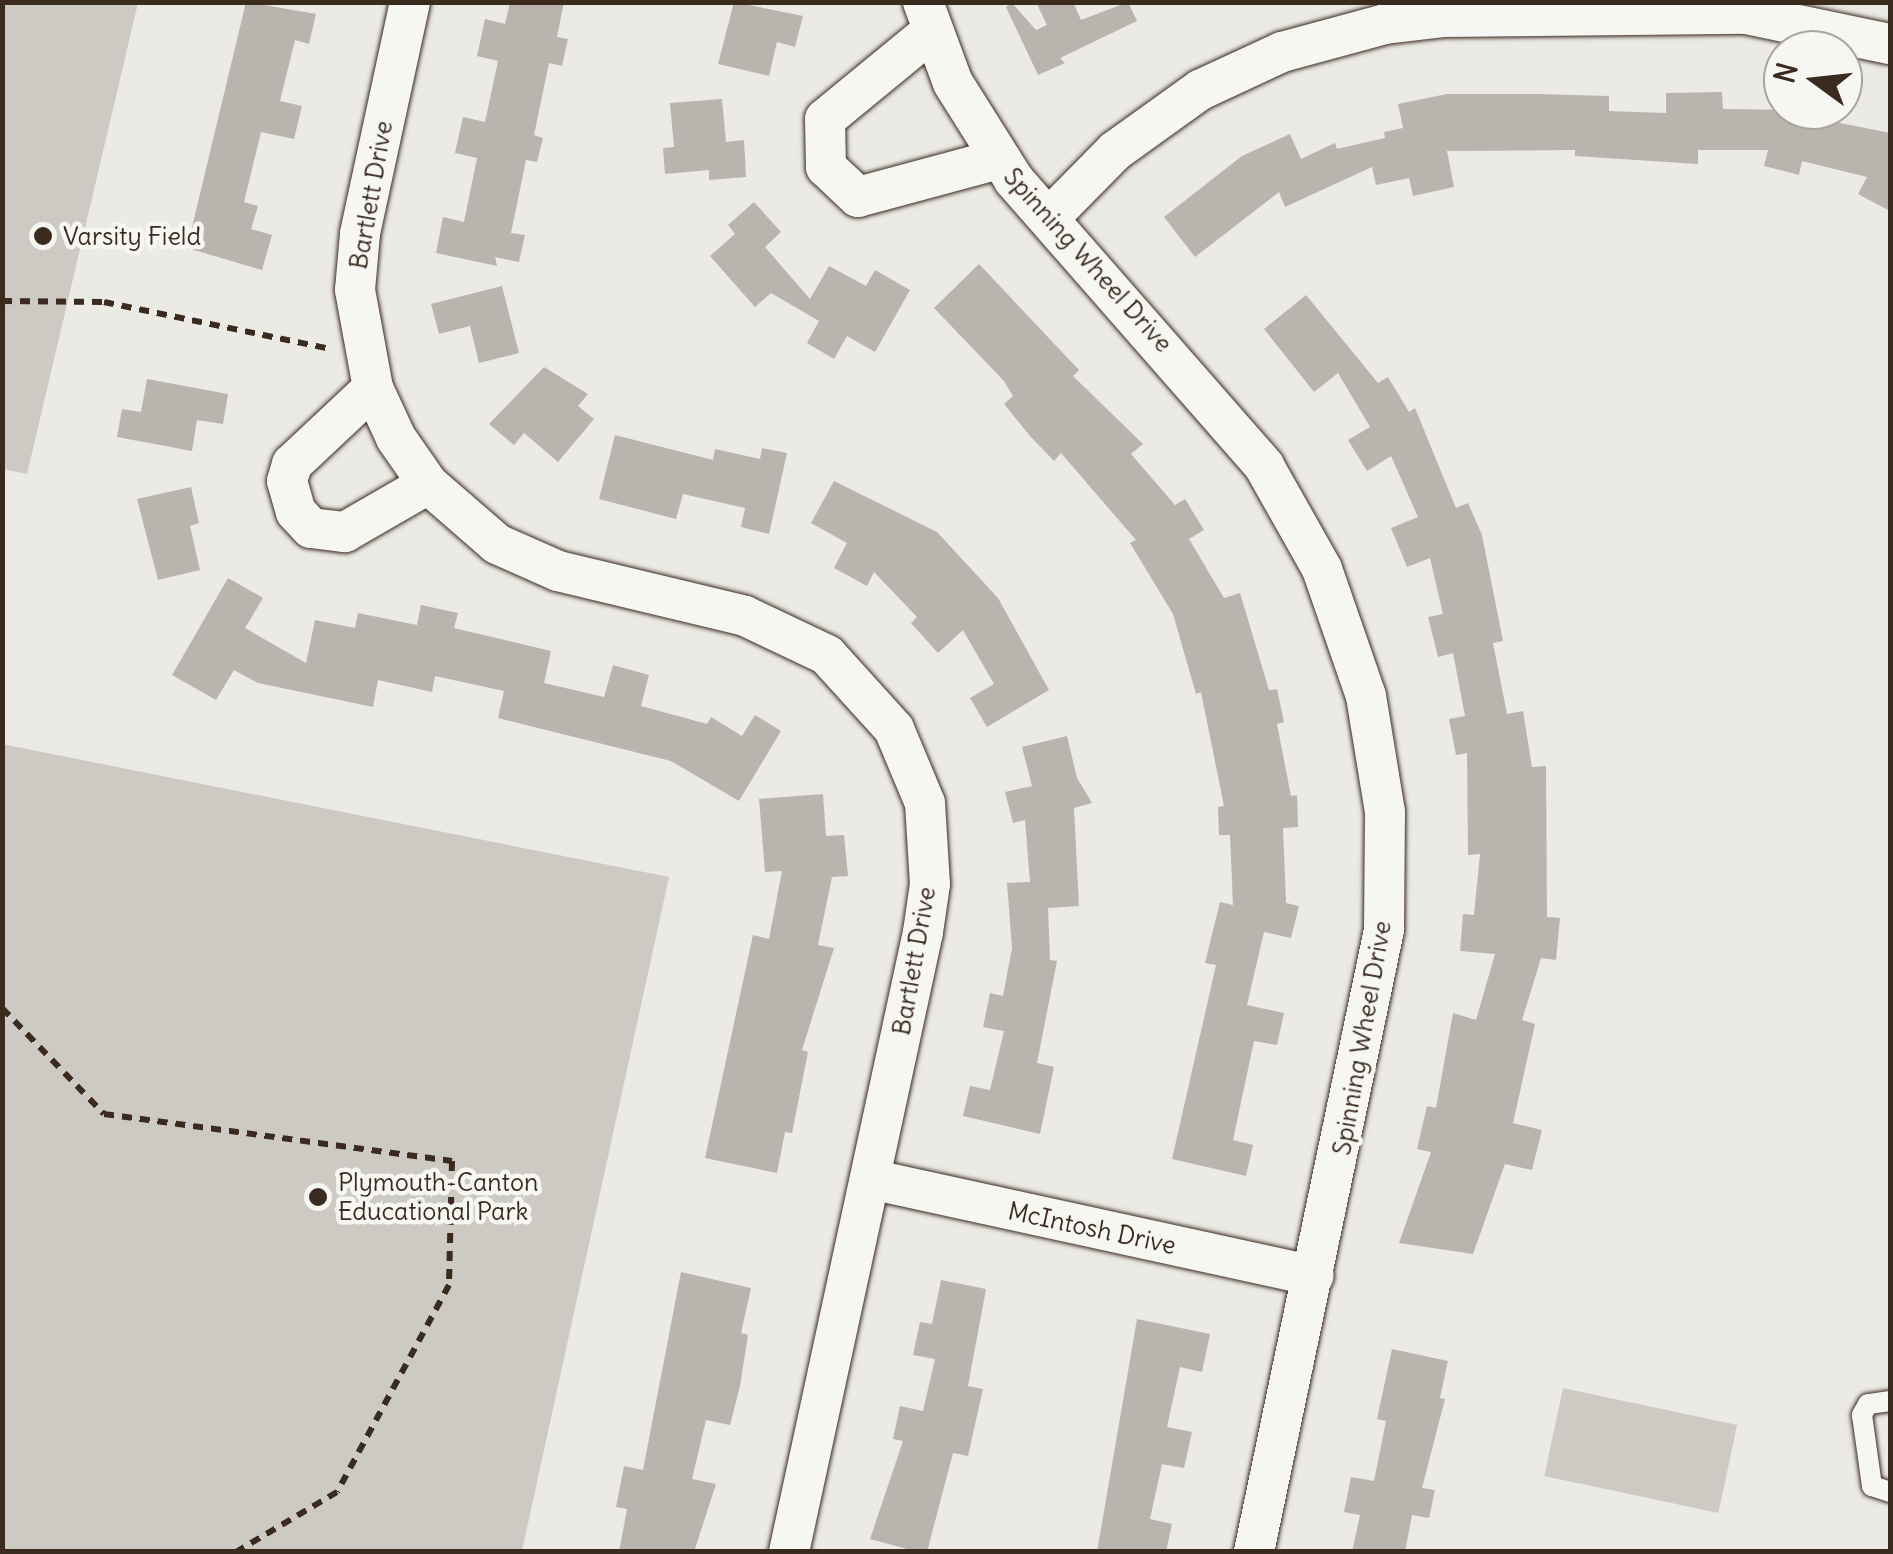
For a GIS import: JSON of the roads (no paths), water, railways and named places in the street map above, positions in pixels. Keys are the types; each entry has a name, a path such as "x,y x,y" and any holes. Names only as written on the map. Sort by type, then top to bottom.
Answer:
{"street":[{"name":"Bartlett Drive","path":"410,2 360,234 360,338 373,388 396,438 428,484 497,544 558,571 745,616 792,634 850,674 894,729 924,803 930,884 789,1552"},
{"path":"1048,218 1115,151 1200,90 1282,52 1385,24 1445,17 1746,14 1890,44"},
{"name":"Spinning Wheel Drive","path":"999,159 858,197 826,166 825,119 927,17 952,84 999,159 1264,466 1322,568 1366,696 1385,812 1384,930 1254,1552"},
{"path":"373,388 292,464 287,481 296,512 311,528 344,532 428,484"},
{"name":"McIntosh Drive","path":"870,1179 1314,1276"}],"lane":[{"path":"1890,1401 1868,1404 1862,1414 1872,1486 1890,1492"}],"place":[{"name":"Varsity Field","path":"43,236"},
{"name":"Plymouth-Canton Educational Park","path":"318,1197"}]}
